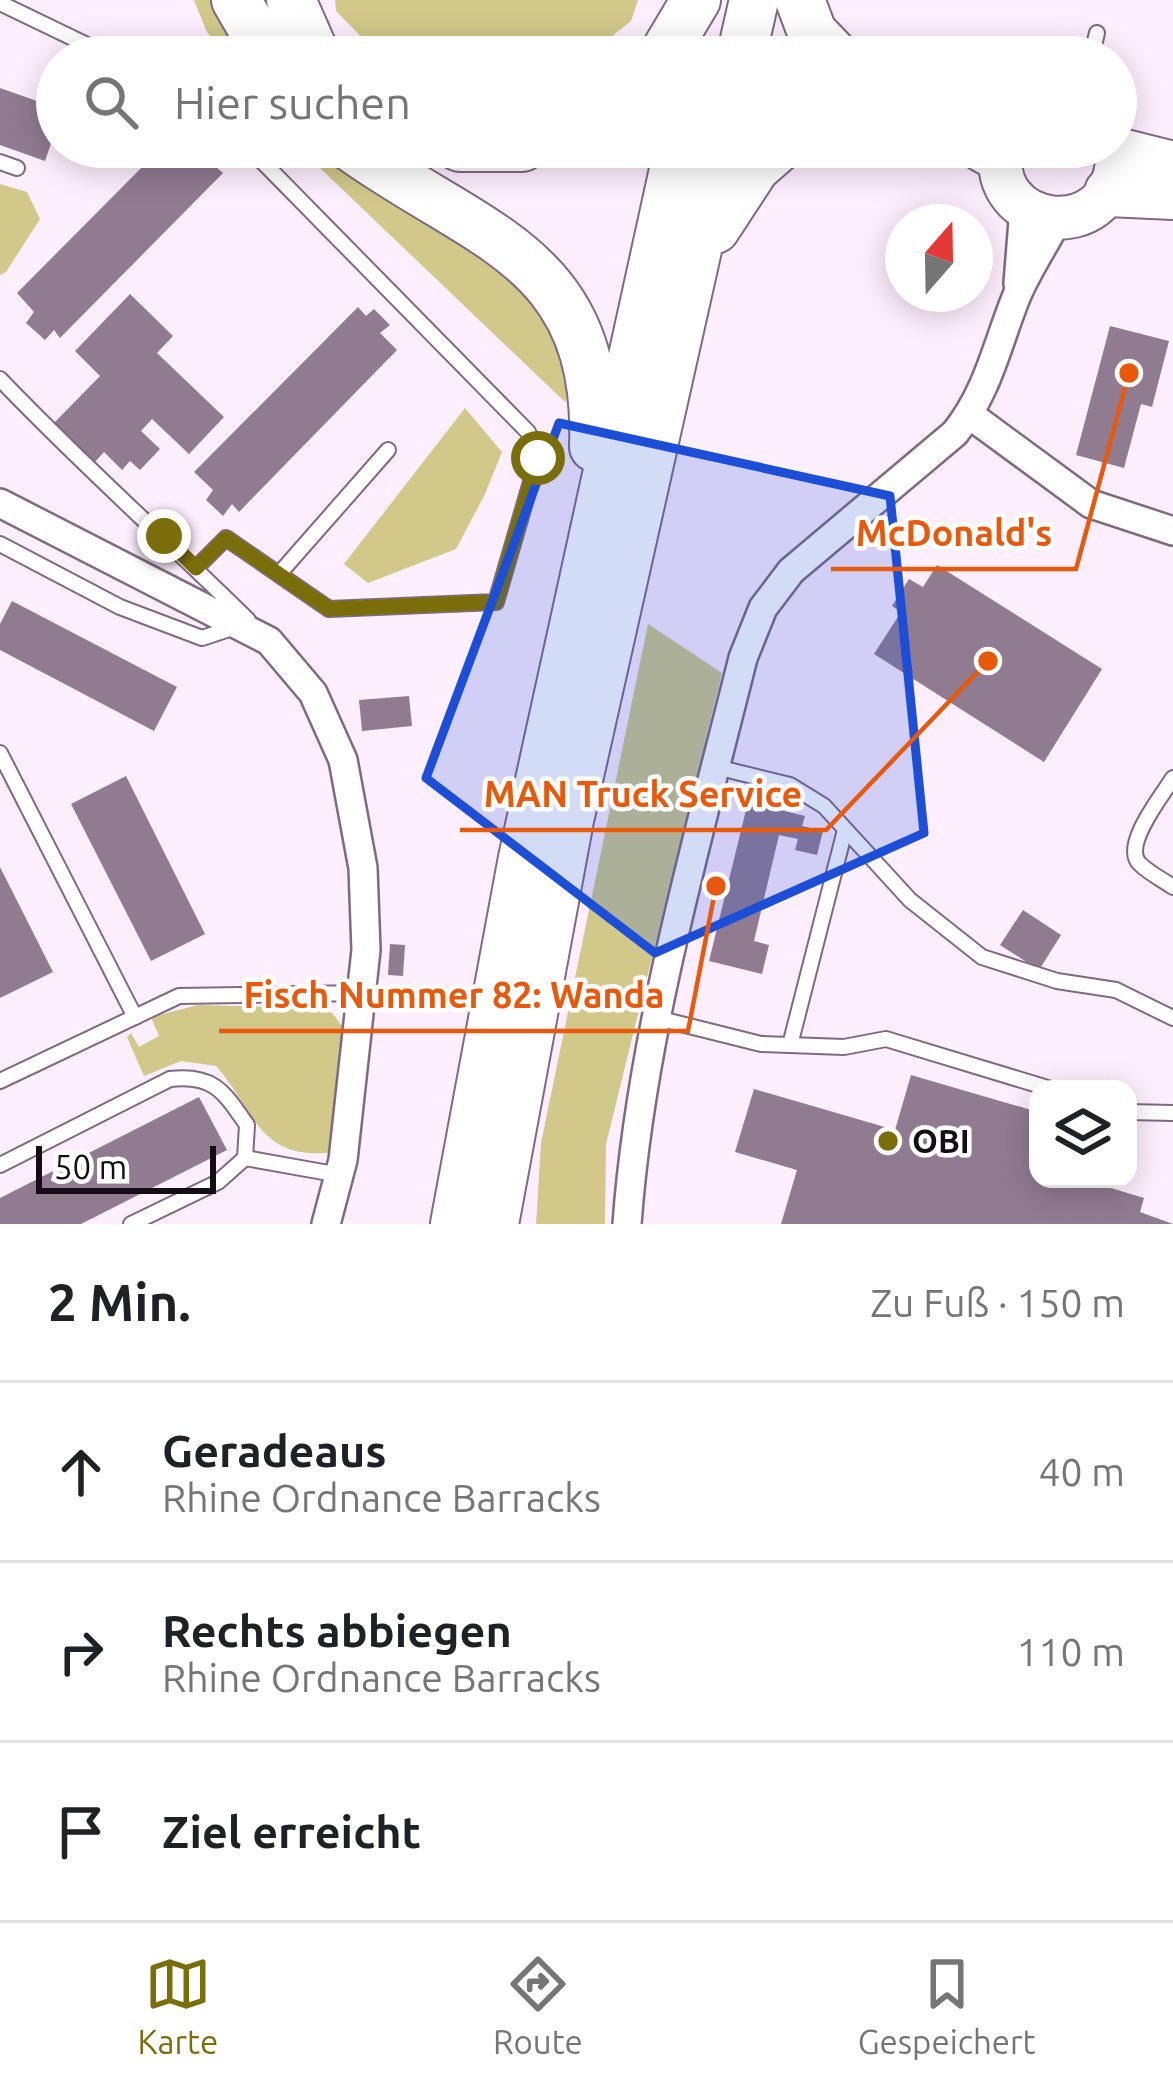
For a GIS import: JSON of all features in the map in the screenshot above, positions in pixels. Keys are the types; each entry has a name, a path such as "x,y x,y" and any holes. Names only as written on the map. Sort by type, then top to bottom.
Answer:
{"highway":[{"path":"236,0 257,36"},
{"path":"291,0 307,36"},
{"path":"675,36 696,0"},
{"path":"704,36 712,0"},
{"path":"746,36 754,0"},
{"path":"800,0 816,36"},
{"path":"1137,165 1173,166"},
{"path":"385,168 484,228 526,260 555,290 576,326 594,398 586,564"},
{"path":"455,1224 523,858 675,168"},
{"path":"494,1224 529,1022 636,514 716,168"},
{"path":"689,283 755,168"},
{"path":"1121,168 1173,195"},
{"path":"523,1224 529,1022"}],"main road":[{"path":"1000,168 1010,194 1041,214 1078,216 1096,206 1111,168"}],"street":[{"path":"627,1224 632,1147 657,1018 743,658 763,608 791,571 955,433 970,415 994,366 1041,214"},
{"path":"970,415 1091,504 1173,531"},
{"path":"0,503 269,640 313,693 343,760 363,868 363,993 340,1175 326,1224"}],"lane":[{"path":"0,3 68,36"},
{"path":"0,162 17,168"},
{"path":"196,568 226,538 329,609 496,602 538,458 528,432 269,168"},
{"path":"0,379 75,458 269,640"},
{"path":"279,574 388,450"},
{"path":"0,544 120,607 202,638 239,626"},
{"path":"0,753 135,1017"},
{"path":"716,767 790,785 824,806 910,900 982,956 1057,981 1116,990 1173,1018"},
{"path":"1173,778 1136,838 1133,851 1136,862 1173,887"},
{"path":"790,1045 845,830"},
{"path":"0,1081 179,996 363,993"},
{"path":"657,1018 761,1044 844,1047 886,1039 1029,1082"},
{"path":"0,1165 170,1079 197,1076 224,1092 248,1125 244,1158 218,1182 131,1224"},
{"path":"1137,1112 1173,1113"},
{"path":"244,1158 340,1175"}],"highlighted area":[{"path":"559,423 890,496 924,833 655,953 426,778"}],"shaded area":[{"path":"194,0 216,0 237,36 210,36"},
{"path":"335,0 638,0 631,21 612,36 360,36 336,11"},
{"path":"320,168 364,168 530,286 578,378 565,402"},
{"path":"0,184 27,192 40,219 0,275"},
{"path":"465,408 502,452 456,549 368,583 344,564"},
{"path":"648,624 722,673 606,1144 605,1224 536,1224 541,1143"},
{"path":"198,1005 318,1008 332,1013 347,1032 338,1137 328,1153 304,1153 272,1139 216,1066 181,1061 144,1076 127,1037 131,1033 139,1047 159,1036 151,1017"}],"building":[{"path":"0,88 36,101 36,158 0,145"},
{"path":"141,168 217,168 223,173 60,338 54,330 45,340 26,323 34,312 17,293"},
{"path":"130,294 173,336 157,353 224,417 189,454 152,419 141,431 160,449 140,470 130,461 122,470 104,452 95,462 54,423 100,376 75,351"},
{"path":"358,307 366,316 374,309 390,325 380,333 397,350 239,512 232,504 223,516 206,500 213,490 194,472"},
{"path":"1110,326 1169,341 1152,407 1141,404 1124,468 1076,455"},
{"path":"937,565 1102,669 1044,762 874,654 901,612 892,606 909,579 923,587"},
{"path":"12,601 177,687 154,731 0,650 0,624"},
{"path":"409,696 412,726 362,731 359,700"},
{"path":"126,776 205,934 151,961 71,804"},
{"path":"748,802 805,816 802,826 823,831 817,855 795,850 798,839 779,835 754,941 769,945 762,974 709,961"},
{"path":"0,867 53,972 0,998"},
{"path":"1023,910 1061,935 1039,970 1000,945"},
{"path":"390,944 405,945 403,976 388,975"},
{"name":"OBI","path":"911,1075 1029,1109 1029,1188 1111,1188 1144,1198 1140,1212 1173,1224 781,1224 797,1170 735,1152 754,1089 895,1130"},
{"path":"199,1097 227,1150 81,1224 0,1224 0,1198"}],"place":[{"name":"McDonald's","path":"1129,373"},
{"name":"MAN Truck Service","path":"988,661"},
{"name":"Fisch Nummer 82: Wanda","path":"716,886"},
{"name":"OBI","path":"888,1141"}],"route":[{"path":"164,536 196,568 226,538 329,609 496,602 538,458"}]}
